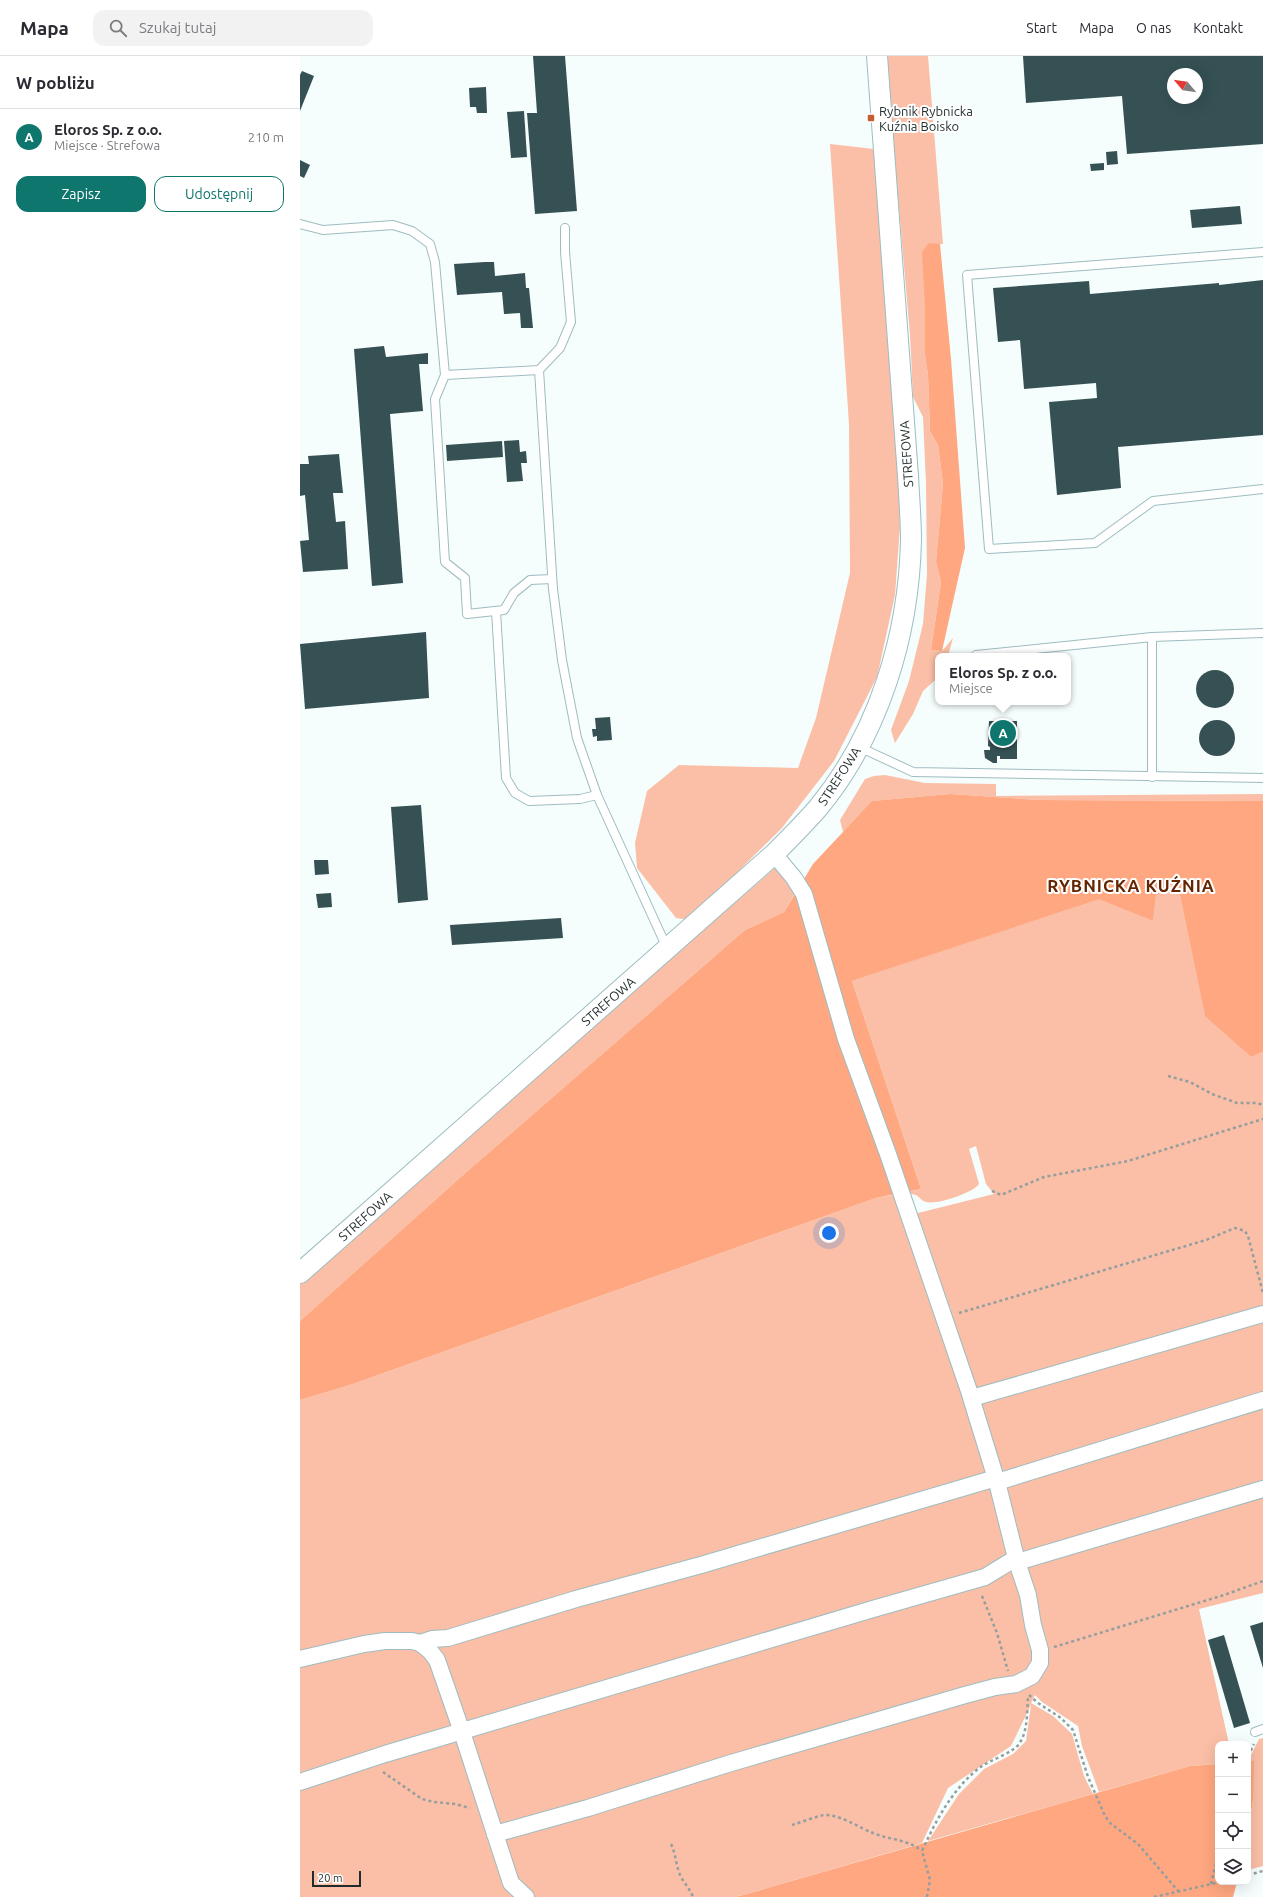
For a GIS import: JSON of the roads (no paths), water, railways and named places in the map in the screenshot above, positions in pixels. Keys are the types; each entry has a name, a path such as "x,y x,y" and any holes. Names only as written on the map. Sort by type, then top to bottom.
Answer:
{"street":[{"name":"STREFOWA","path":"300,1273 774,854 818,807 840,778 859,746 881,695 898,644 907,589 911,540 908,476 877,56"},
{"path":"495,1834 588,1808 731,1763 965,1695 995,1687 1016,1684 1032,1676 1040,1663 1040,1650 1033,1625 1028,1594 1017,1560 972,1398 942,1315 888,1154 846,1040 804,894 790,872 774,854"},
{"path":"972,1398 1263,1314"},
{"path":"300,1659 364,1644 385,1641 420,1643 432,1639 448,1638 576,1599 701,1565 996,1480 1263,1400"},
{"path":"300,1782 373,1758 873,1608 985,1577 1017,1560 1263,1489"},
{"path":"420,1643 430,1651 437,1660 511,1882 526,1897"}],"lane":[{"path":"300,224 323,230 393,225 412,231 430,244 435,262 445,375 435,399 445,562 465,578 467,614 504,610 514,593 530,580 552,579"},
{"path":"445,375 539,370 560,348 571,322 565,252 565,228"},
{"path":"1263,252 967,275 989,549 1095,543 1153,501 1263,489"},
{"path":"539,370 552,579 562,660 577,738 597,795 667,949"},
{"path":"496,611 506,778 515,793 529,801 580,799 597,795"},
{"path":"996,653 1152,637 1263,633"},
{"path":"1152,637 1152,777"},
{"path":"859,746 913,772 1263,778"}],"place":[{"name":"Rybnik Rybnicka Kuźnia Boisko","path":"871,118"},
{"name":"Eloros Sp. z o.o.","path":"1003,733"}],"district":[{"name":"RYBNICKA KUŹNIA","path":"1131,885"}]}
